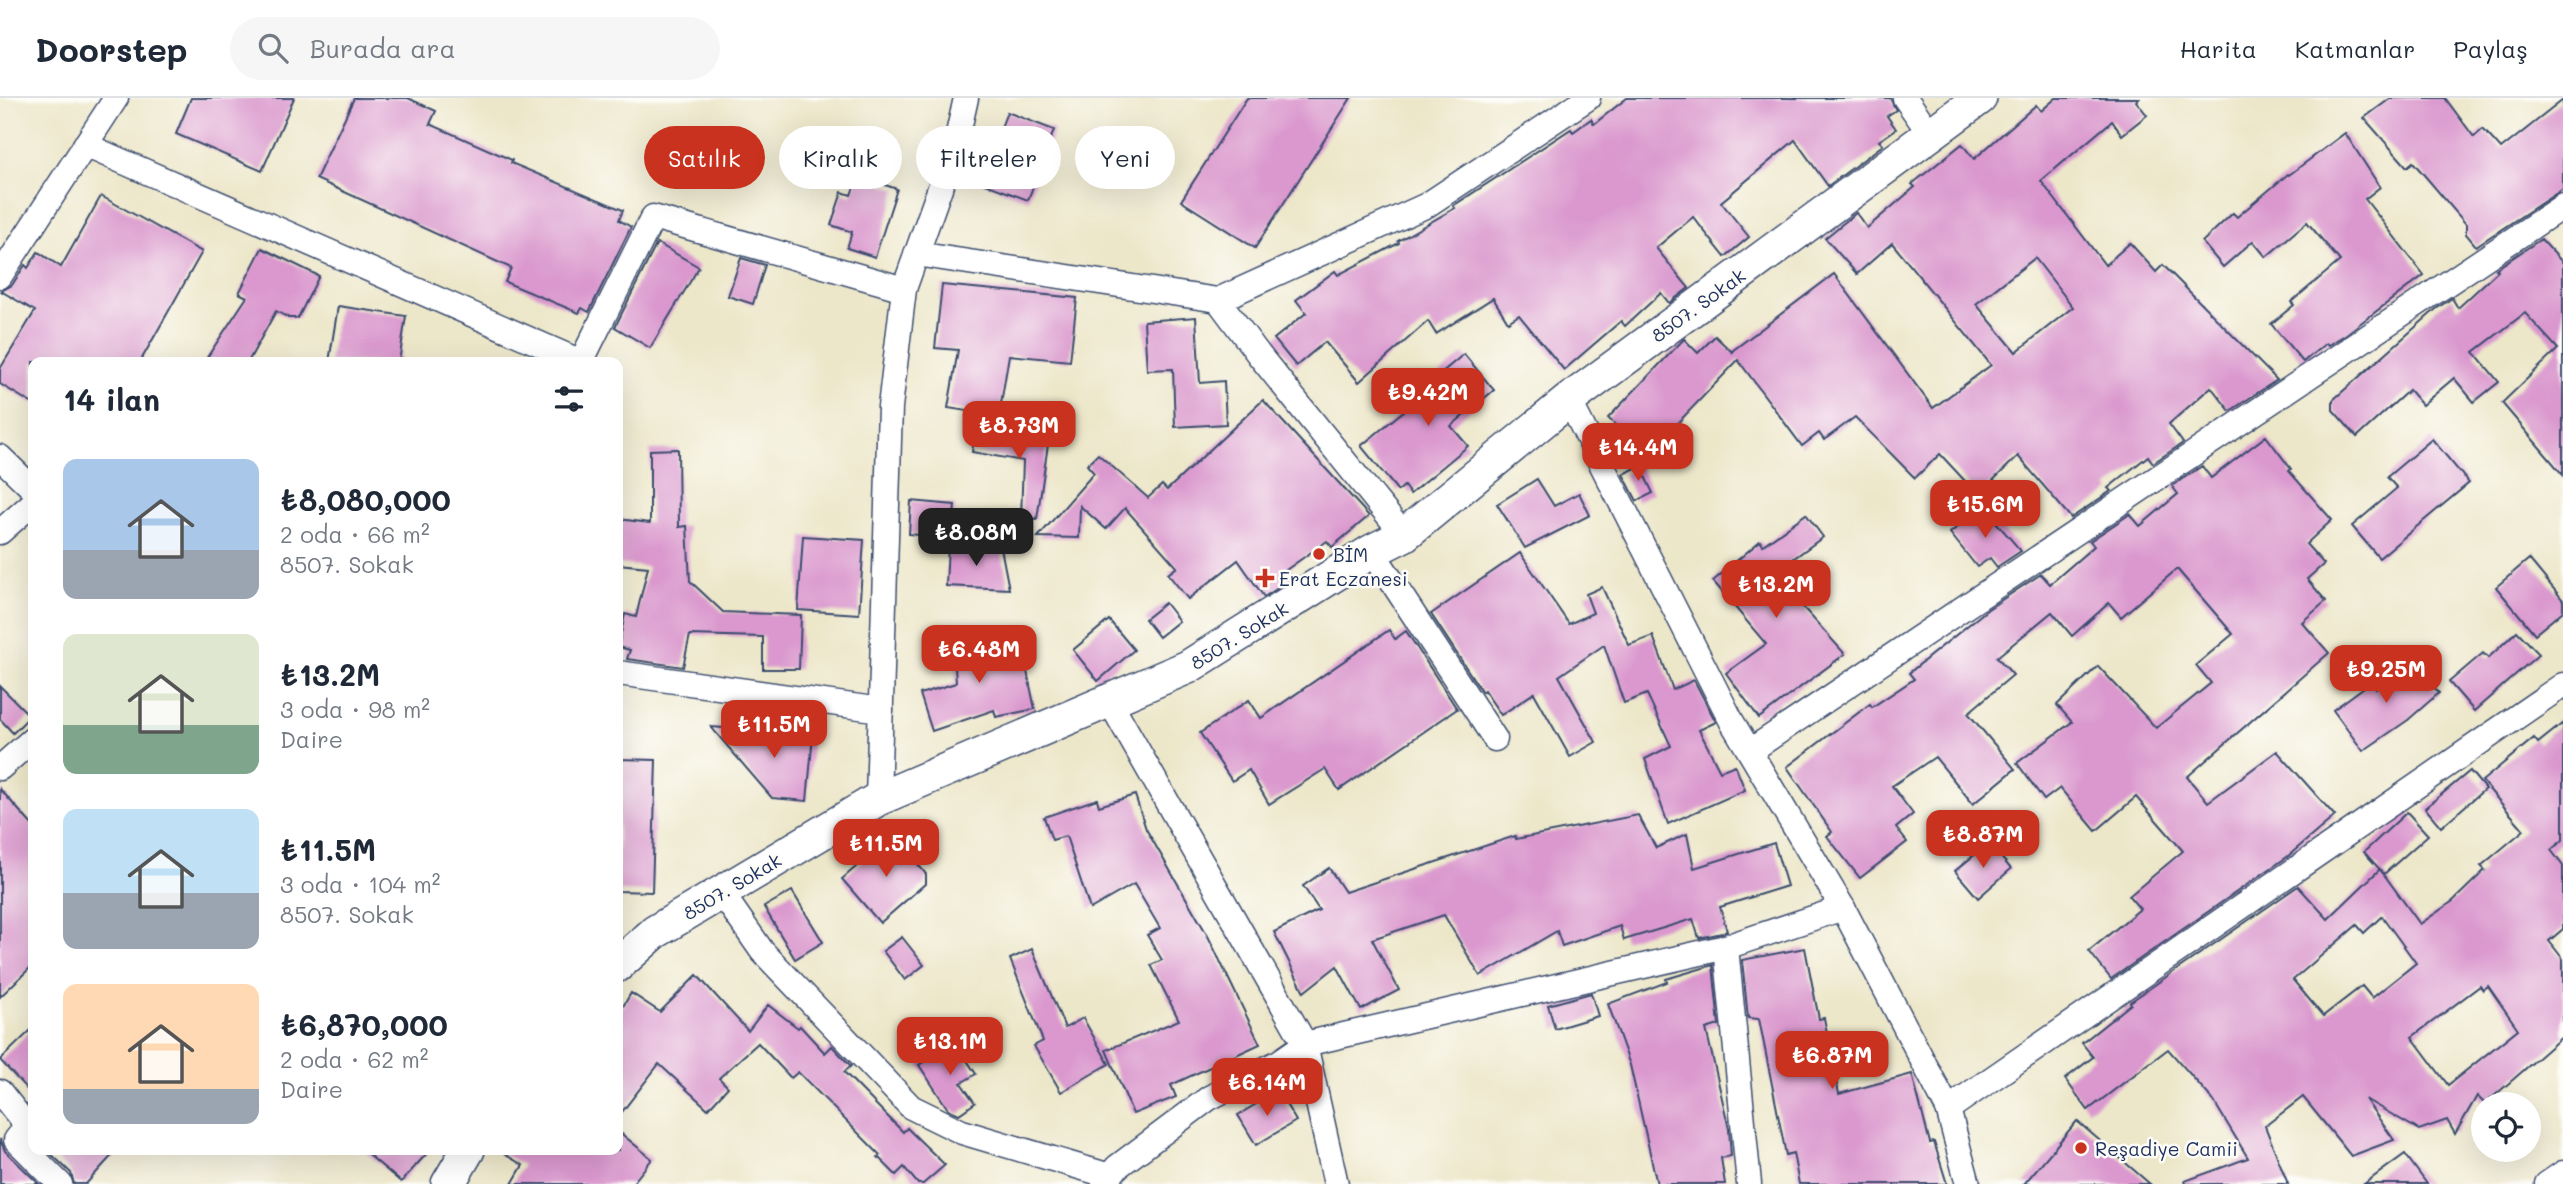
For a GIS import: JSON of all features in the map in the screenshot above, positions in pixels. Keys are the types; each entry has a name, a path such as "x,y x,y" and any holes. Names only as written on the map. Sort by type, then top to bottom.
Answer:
{"street":[{"path":"0,276 116,98"},
{"path":"878,799 890,407 904,289 956,143 966,98"},
{"path":"916,254 1219,300 1427,205 1588,98"},
{"path":"1905,98 1931,135"},
{"name":"8507. Sokak","path":"623,961 655,932 878,799 1188,667 1372,551 1404,535 1569,400 1980,98"},
{"path":"85,145 570,357"},
{"path":"1750,751 2563,206"},
{"path":"583,357 653,217 904,289"},
{"path":"1219,300 1259,355 1404,535"},
{"path":"1569,400 1732,722 1843,908 1948,1109 1968,1184"},
{"path":"0,457 28,484"},
{"path":"0,532 28,507"},
{"path":"1372,551 1495,739"},
{"path":"623,674 881,710"},
{"path":"1948,1109 2563,685"},
{"path":"1109,701 1305,1044 1336,1184"},
{"path":"0,768 28,743"},
{"path":"721,892 762,951 911,1107 962,1132 1107,1180 1117,1167 1209,1098 1279,1062 1305,1044 1726,947 1843,908"},
{"path":"1726,947 1748,1184"},
{"path":"0,1093 28,1121"},
{"path":"28,1125 16,1140 28,1152"},
{"path":"31,1155 60,1184"},
{"path":"448,1184 465,1155"},
{"path":"2547,1184 2563,1173"}],"building":[{"path":"191,98 294,98 262,171 176,134"},
{"path":"354,98 408,98 436,111 430,124 512,160 511,163 623,210 619,220 631,227 589,312 582,308 579,313 505,282 511,268 316,179"},
{"path":"1247,98 1351,98 1255,248 1181,201"},
{"path":"1627,98 1890,98 1896,110 1887,116 1896,129 1879,141 1883,145 1828,186 1795,140 1721,202 1749,237 1725,257 1693,217 1656,248 1689,288 1669,303 1661,293 1625,326 1621,321 1564,370 1519,315 1508,322 1493,298 1436,334 1428,321 1359,382 1325,342 1296,366 1274,339 1306,313 1296,300 1335,271 1338,275 1399,243 1398,241 1455,208 1453,206 1571,129 1573,132 1591,119 1594,124"},
{"path":"2056,98 2139,98 2136,101 2147,115 2122,135 2112,121 2041,181 2105,265 2130,243 2156,272 2163,265 2277,380 2230,411 2211,387 2169,424 2183,443 2153,463 2148,456 2108,488 2111,491 2071,518 2018,456 1978,495 1940,454 1915,478 1855,417 1824,440 1819,433 1802,446 1738,360 1647,455 1608,418 1684,339 1698,353 1715,336 1733,353 1732,351 1834,274 1933,408 1991,365 1892,243 1857,274 1825,238 1856,213 1867,228 1915,187 1912,184 1962,144 1974,159 2036,105 2041,111","holes":["2035,258 2073,307 2016,352 1976,304"]},
{"path":"2391,98 2445,98 2474,137 2483,129 2501,149 2563,100 2563,189 2476,246 2466,234 2466,224 2413,162 2407,167 2364,118"},
{"path":"1007,112 1044,126 1002,126"},
{"path":"2345,133 2380,187 2365,199 2424,275 2345,335 2328,345 2326,343 2303,362 2271,324 2294,305 2291,302 2340,261 2307,222 2266,257 2253,241 2223,267 2202,242 2233,213 2237,217 2288,174"},
{"path":"853,189 897,189 875,257 847,248 852,232 831,225 842,192 851,195"},
{"path":"999,189 1032,189 1028,200"},
{"path":"101,196 202,252 143,357 28,357 28,401 0,384 0,369 35,311 1,291 12,285 25,265 28,268 38,252 61,267"},
{"path":"2541,239 2563,263 2563,475 2502,403 2558,349 2525,313 2474,352 2499,382 2474,402 2454,378 2422,405 2409,390 2357,437 2333,410 2333,400 2436,309 2452,298 2458,308 2498,271 2496,269"},
{"path":"657,243 699,267 650,348 615,327"},
{"path":"262,248 319,276 298,318 289,318 276,311 251,357 207,357 247,297 239,293"},
{"path":"741,258 765,265 753,304 728,296"},
{"path":"942,285 1077,298 1070,361 1009,355 999,416 948,408 958,350 935,348"},
{"path":"338,306 406,316 400,357 330,357"},
{"path":"1196,317 1200,383 1224,381 1226,424 1175,427 1173,369 1147,370 1144,321"},
{"path":"1464,354 1494,390 1451,426 1468,446 1410,494 1404,486 1398,491 1361,446 1433,387 1429,383"},
{"path":"1263,400 1369,516 1332,547 1327,541 1286,570 1292,579 1264,597 1238,560 1188,599 1168,574 1177,567 1125,508 1106,529 1080,506 1079,538 1038,537 1094,473 1087,465 1098,454 1148,498 1162,485 1167,490"},
{"path":"976,428 1049,438 1037,519 1021,518 1023,461 972,452"},
{"path":"2266,436 2291,469 2289,471 2332,520 2306,544 2324,564 2307,579 2326,601 2302,622 2329,653 2187,777 2208,802 2277,751 2335,816 2287,857 2111,979 2089,951 2140,909 2129,896 2183,851 2136,797 2096,831 2060,788 2044,800 2017,763 2072,722 2057,705 2098,666 2156,728 2211,683 2196,665 2233,634 2177,569 2121,617 2109,603 2072,636 2052,612 1997,657 2013,675 1968,713 2015,769 1973,804 1935,757 1892,786 1913,814 1896,828 1907,842 1860,878 1827,836 1832,832 1787,767 1870,704 1872,707 1914,679 1909,673 1988,609 2041,574 2050,584 2094,546 2090,541 2130,514 2140,526 2178,494 2172,486 2202,466 2211,478"},
{"path":"2432,439 2469,483 2379,558 2352,526 2397,488 2387,477"},
{"path":"678,449 679,527 687,526 690,581 723,612 801,615 799,669 763,669 763,637 690,635 683,667 627,659 630,650 623,648 625,614 636,617 648,567 623,564 623,520 650,523 650,450"},
{"path":"1640,466 1653,493 1637,501 1623,474"},
{"path":"1537,479 1554,506 1579,493 1590,515 1525,548 1497,504"},
{"path":"911,501 955,505 952,538 909,534"},
{"path":"1983,507 2021,551 1997,567 1990,558 1977,567 1950,533"},
{"path":"1806,514 1823,537 1782,567 1799,588 1792,595 1845,654 1759,718 1726,673 1766,644 1713,581 1760,541 1763,545"},
{"path":"803,536 864,540 859,614 798,610"},
{"path":"948,546 1001,548 1009,589 946,586"},
{"path":"1520,553 1569,624 1593,613 1586,594 1602,587 1629,645 1653,636 1673,690 1694,680 1716,722 1699,730 1720,771 1735,765 1745,790 1668,824 1645,759 1671,746 1647,694 1624,703 1604,645 1559,676 1596,742 1570,757 1534,693 1501,715 1484,690 1482,692 1431,614"},
{"path":"2529,559 2563,600 2563,611 2535,634 2496,587"},
{"path":"1165,603 1179,621 1159,637 1145,619"},
{"path":"1109,620 1134,650 1098,681 1073,650"},
{"path":"1389,630 1395,639 1406,631 1457,709 1339,790 1325,769 1269,804 1249,770 1232,781 1200,733 1249,700 1261,718"},
{"path":"2517,631 2539,654 2474,711 2449,682 2483,653 2488,658"},
{"path":"992,632 995,666 1025,662 1035,709 996,717 994,710 932,731 920,694 956,683 953,635"},
{"path":"2409,659 2439,693 2408,720 2363,751 2333,710 2371,682 2376,688"},
{"path":"0,686 28,714 28,718 13,733 0,719"},
{"path":"2563,723 2563,840 2551,850 2563,866 2563,929 2549,941 2563,959 2563,1036 2499,1092 2471,1092 2471,1106 2455,1134 2447,1120 2419,1130 2365,1099 2394,1140 2351,1156 2303,1097 2265,1126 2288,1184 2186,1184 2185,1181 2248,1158 2213,1100 2168,1049 2088,1110 2065,1079 2093,1057 2082,1043 2131,1004 2130,1002 2298,886 2328,919 2380,869 2420,924 2453,901 2485,870 2481,866 2524,830 2482,781 2534,738 2538,743","holes":["2382,916 2416,963 2372,998 2362,986 2323,1016 2293,980 2357,925 2364,933","2480,986 2483,990 2488,986 2518,1029 2448,1085 2412,1037"]},
{"path":"711,727 813,735 807,801 772,798"},
{"path":"623,759 656,760 652,892 623,891"},
{"path":"2470,771 2485,789 2441,827 2425,808"},
{"path":"0,789 28,820 28,970 0,997"},
{"path":"1135,795 1146,829 1208,936 1260,1044 1171,1085 1176,1097 1133,1114 1106,1050 1179,1020 1151,965 1162,960 1147,935 1160,928 1134,884 1090,909 1066,836 1052,840 1044,817 1097,799 1099,806"},
{"path":"2407,812 2428,835 2384,874 2364,852"},
{"path":"1638,815 1656,848 1687,834 1694,868 1774,843 1787,886 1720,907 1727,931 1722,933 1699,938 1693,919 1624,940 1620,926 1562,946 1557,931 1480,976 1444,915 1372,939 1399,990 1361,1010 1337,966 1304,992 1274,932 1319,910 1303,886 1329,868 1345,892 1515,836 1516,839"},
{"path":"893,835 926,874 926,883 880,923 842,879"},
{"path":"1989,843 2011,869 1978,898 1955,871"},
{"path":"792,891 823,942 795,959 764,907"},
{"path":"902,937 924,965 905,980 883,951"},
{"path":"1805,948 1819,1019 1824,1018 1839,1094 1912,1074 1930,1143 1934,1142 1947,1184 1799,1184 1793,1153 1786,1155 1759,1019 1748,1018 1742,960"},
{"path":"1032,949 1065,1028 1083,1018 1109,1064 1061,1092 1034,1046 1043,1041 1010,959"},
{"path":"1713,965 1719,1025 1706,1029 1729,1129 1731,1156 1721,1158 1725,1184 1657,1184 1630,1065 1608,1004 1667,982 1666,979"},
{"path":"697,975 748,1031 768,1005 798,1028 800,1026 825,1053 832,1046 851,1066 844,1072 903,1132 907,1128 945,1165 923,1184 918,1184 904,1167 896,1175 878,1157 880,1155 798,1072 791,1078 758,1043 719,1078 728,1087 708,1109 659,1064 623,1111 623,1007 631,993 660,1012"},
{"path":"1591,993 1598,1016 1555,1029 1548,1005"},
{"path":"28,1033 28,1091 0,1060"},
{"path":"954,1041 976,1074 961,1083 975,1103 959,1114 948,1109 919,1065"},
{"path":"1278,1091 1296,1121 1256,1145 1238,1115"},
{"name":"Reşadiye Camii","path":"2077,1121 2150,1184 2024,1184"},
{"path":"623,1135 652,1159 632,1184 512,1184 523,1165 506,1155 623,1155"},
{"path":"0,1139 5,1151 39,1184 0,1184"},
{"path":"2405,1154 2427,1184 2364,1184"},
{"path":"52,1155 112,1155 86,1184 74,1184 71,1173"},
{"path":"369,1155 425,1155 401,1182"}],"place":[{"name":"BİM","path":"1319,554"},
{"name":"Erat Eczanesi","path":"1265,578"},
{"name":"Reşadiye Camii","path":"2081,1148"}]}
